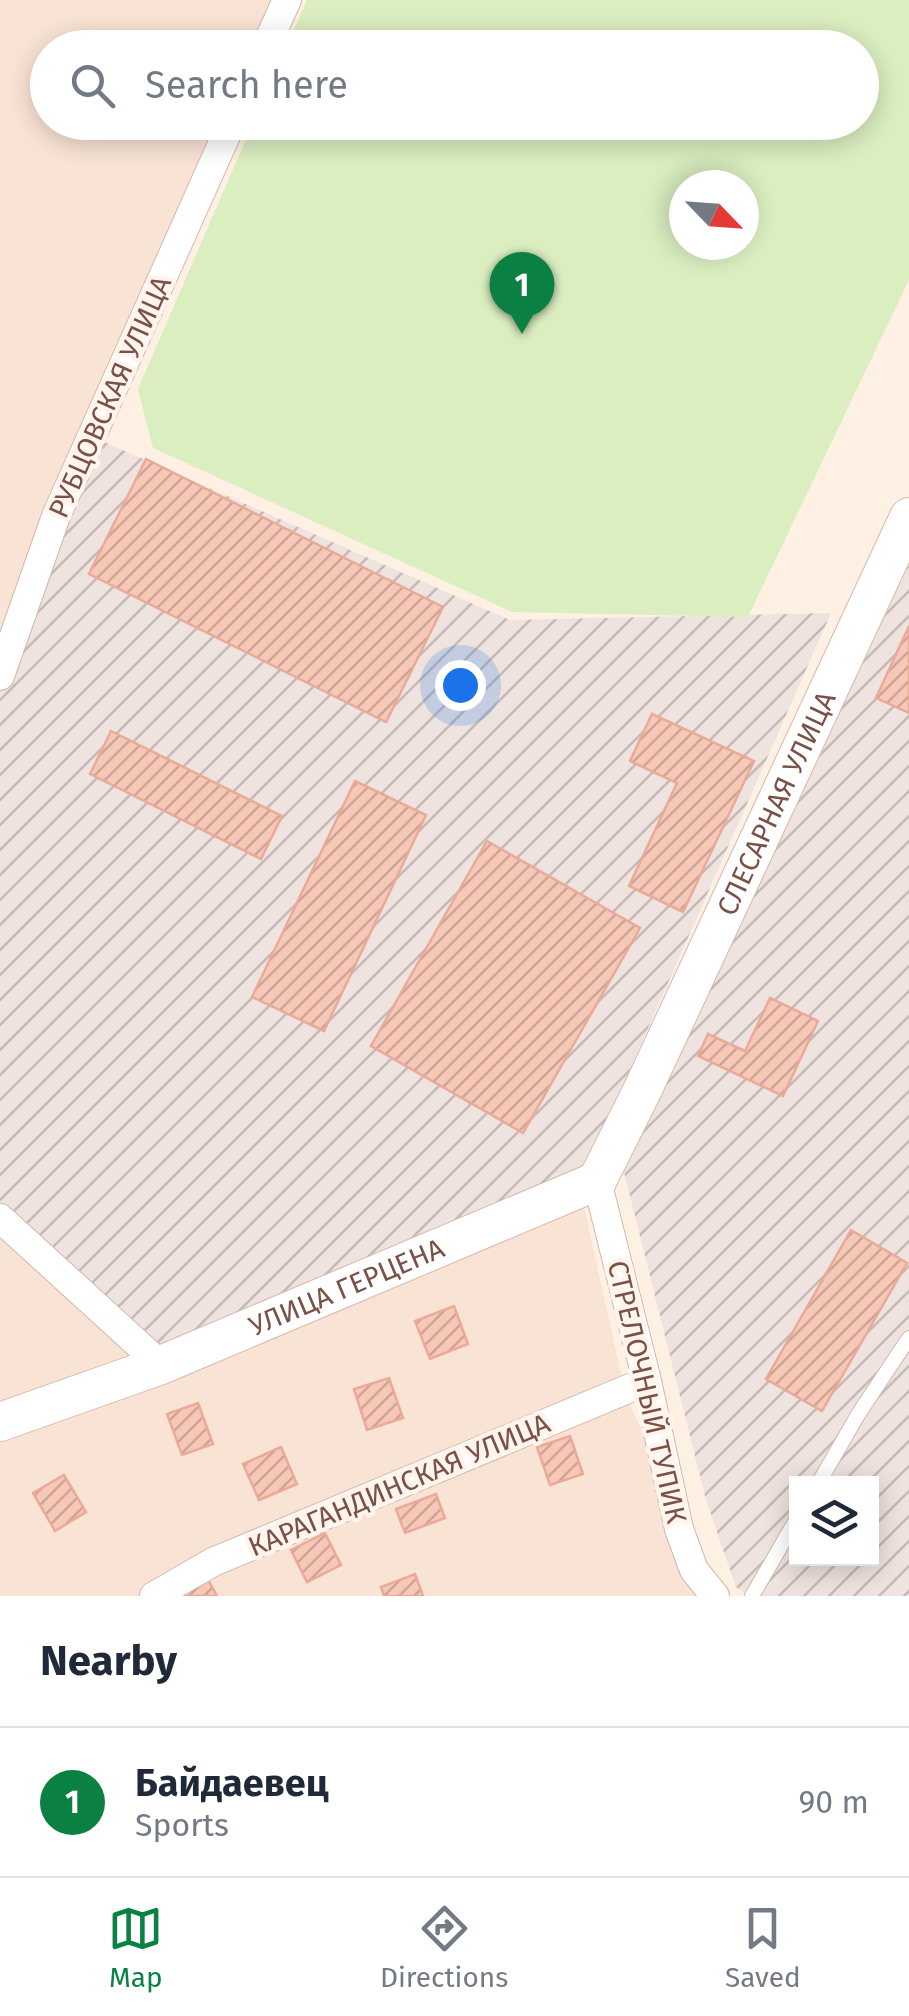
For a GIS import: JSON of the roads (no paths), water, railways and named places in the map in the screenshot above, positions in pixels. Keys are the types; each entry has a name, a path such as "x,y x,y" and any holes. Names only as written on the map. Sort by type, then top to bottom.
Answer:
{"main road":[{"name":"СЛЕСАРНАЯ УЛИЦА","path":"597,1181 909,517"},
{"name":"УЛИЦА ГЕРЦЕНА","path":"0,1422 161,1366 597,1181"}],"street":[{"path":"273,30 286,0"},
{"name":"РУБЦОВСКАЯ УЛИЦА","path":"0,676 56,516 224,140"},
{"name":"СТРЕЛОЧНЫЙ ТУПИК","path":"597,1181 647,1381 678,1529 694,1570 715,1596"},
{"path":"0,1218 161,1366"},
{"name":"КАРАГАНДИНСКАЯ УЛИЦА","path":"154,1596 214,1562 647,1381"}],"lane":[{"path":"823,1476 909,1338"},
{"path":"752,1596 789,1532"}],"place":[{"name":"Байдаевец","path":"522,334"}]}
